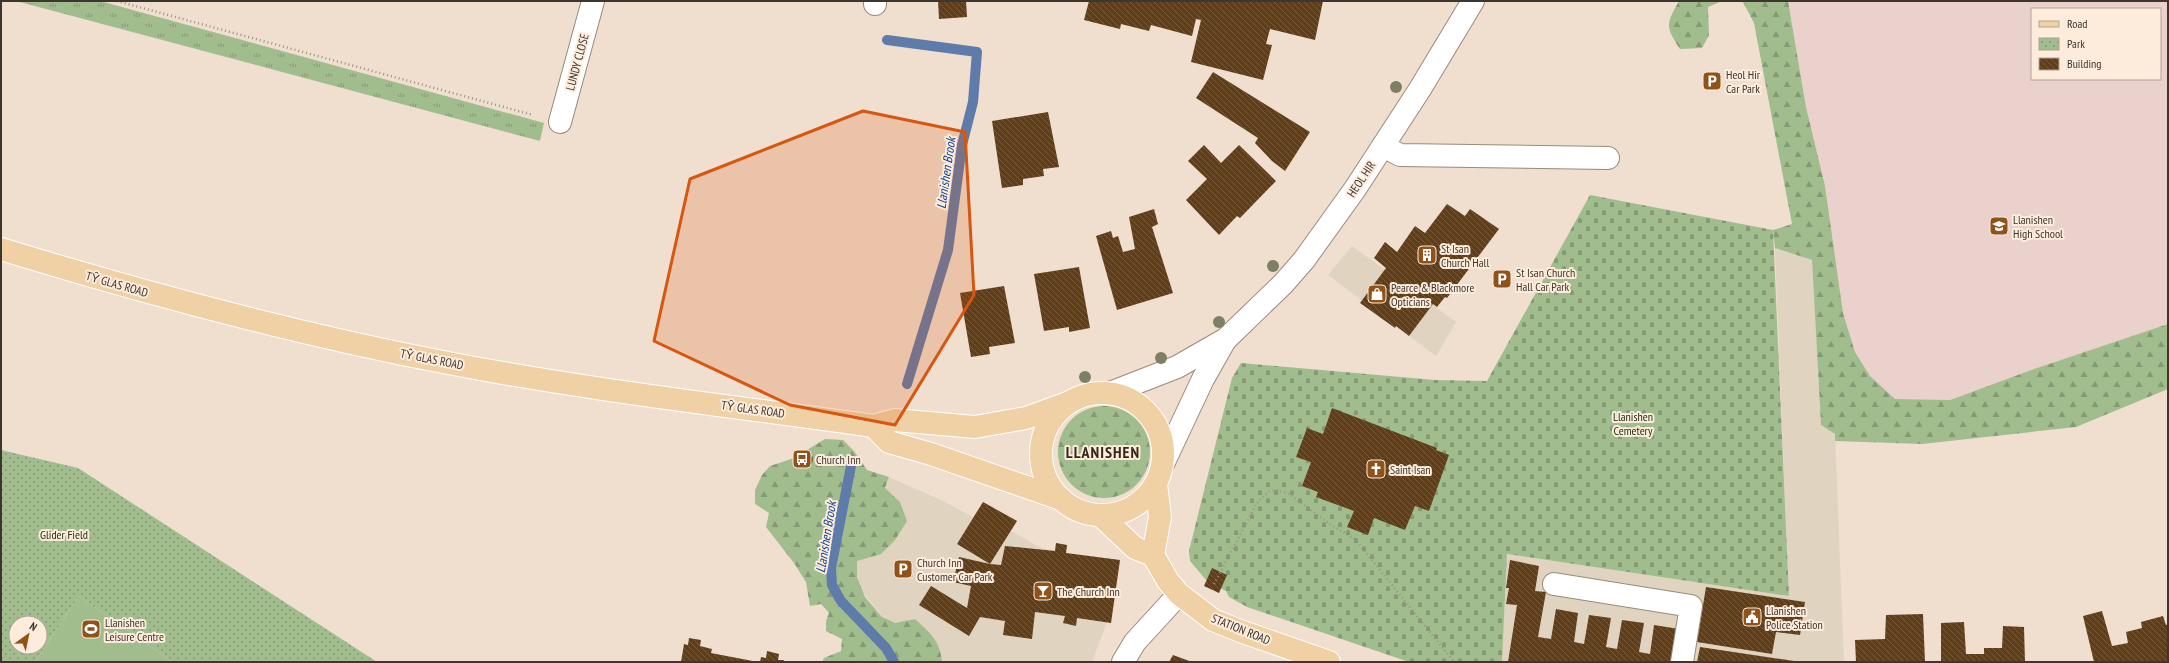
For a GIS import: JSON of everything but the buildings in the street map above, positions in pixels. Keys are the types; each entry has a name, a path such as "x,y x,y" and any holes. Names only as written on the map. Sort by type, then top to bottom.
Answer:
{"main road":[{"name":"TŶ GLAS ROAD","path":"1,249 188,303 324,336 448,363 558,381 873,426 895,420 976,427 1026,418 1070,402"},
{"path":"1061,499 1048,482 1043,470 1041,449 1044,435 1054,416 1070,402 1088,394 1110,393 1122,396 1140,406 1152,418 1163,443 1159,474 1160,517 1153,556 1135,548 1100,515"},
{"path":"873,426 889,442 931,454 1061,499 1084,512 1100,515 1129,509 1143,500 1159,474"},
{"name":"STATION ROAD","path":"1153,556 1168,581 1180,594 1213,620 1329,662"}],"street":[{"name":"LUNDY CLOSE","path":"560,122 593,1"},
{"name":"HEOL HIR","path":"1110,393 1177,367 1226,339 1304,260 1355,189 1473,1"},
{"path":"1383,146 1400,155 1608,158"},
{"name":"HEOL HIR","path":"1159,474 1203,379 1226,339"},
{"path":"1554,584 1691,606 1682,662"},
{"path":"1123,662 1135,642 1180,594"}],"path":[{"path":"117,1 538,116"},
{"path":"1214,584 1257,503 1268,492 1276,490 1289,494 1331,525 1355,539 1454,662"}],"highlighted area":[{"path":"863,111 965,132 974,295 895,425 790,405 654,341 690,179"}],"shaded area":[{"name":"Llanishen High School","path":"1788,1 2168,1 2168,324 2034,369 1950,400 1895,399 1870,376 1855,352 1843,313 1825,186 1806,107"},
{"path":"1352,246 1456,322 1436,356 1328,275"},
{"path":"1775,248 1812,260 1821,425 1835,434 1844,662 1502,662 1507,554 1789,596"},
{"path":"889,477 941,500 973,517 983,502 1017,521 1011,531 1041,548 1055,551 1056,543 1067,545 1066,553 1120,560 1111,623 1107,622 1092,662 910,662 907,648 852,578 846,547 877,515"}],"green space":[{"path":"16,1 100,1 544,123 540,141"},
{"path":"1679,1 1722,1 1708,7 1709,35 1702,48 1680,49 1672,35 1669,25 1670,20"},
{"path":"1737,1 1788,1 1806,107 1825,186 1843,313 1855,352 1870,376 1895,399 1950,400 2034,369 2168,324 2168,389 2076,427 1922,444 1835,441 1835,434 1821,425 1812,260 1775,248 1773,230 1792,224 1754,23 1743,2"},
{"name":"Llanishen Cemetery","path":"1590,195 1773,230 1789,596 1507,554 1502,662 1409,662 1247,607 1229,597 1226,591 1207,581 1190,561 1189,551 1232,378 1241,363 1435,380 1487,381"},
{"path":"1104,406 1122,410 1137,419 1146,434 1150,452 1146,470 1137,485 1122,494 1104,498 1086,494 1071,485 1062,470 1058,452 1062,434 1071,419 1086,410"},
{"path":"825,439 843,440 854,451 867,470 889,477 885,488 900,502 907,521 895,540 881,554 857,561 857,577 865,597 882,617 895,623 915,619 925,629 937,642 942,662 822,662 824,658 841,651 842,639 826,631 826,621 829,613 821,604 810,606 806,582 794,563 766,527 769,513 755,504 755,490 762,475 770,466 794,458"},
{"name":"Glider Field","path":"1,450 78,468 377,662 173,662 79,596 48,642 48,615 8,615 8,655 40,655 35,662 1,662"},
{"name":"Llanishen Leisure Centre","path":"79,596 173,662 35,662 40,655 48,655 48,642"}],"waterway":[{"name":"Llanishen Brook","path":"887,40 977,52 973,102 962,145 948,250 907,384"},
{"name":"Llanishen Brook","path":"851,466 831,568 832,585 841,601 886,648 894,662"}],"place":[{"name":"Heol Hir Car Park","path":"1712,81"},
{"name":"Llanishen High School","path":"1999,226"},
{"name":"St Isan Church Hall","path":"1427,255"},
{"name":"St Isan Church Hall Car Park","path":"1502,279"},
{"name":"Pearce & Blackmore Opticians","path":"1377,294"},
{"name":"Church Inn","path":"802,459"},
{"name":"Saint Isan","path":"1376,469"},
{"name":"Church Inn Customer Car Park","path":"903,569"},
{"name":"The Church Inn","path":"1043,591"},
{"name":"Llanishen Police Station","path":"1752,617"},
{"name":"Llanishen Leisure Centre","path":"91,629"}],"district":[{"name":"LLANISHEN","path":"1103,452"}]}
